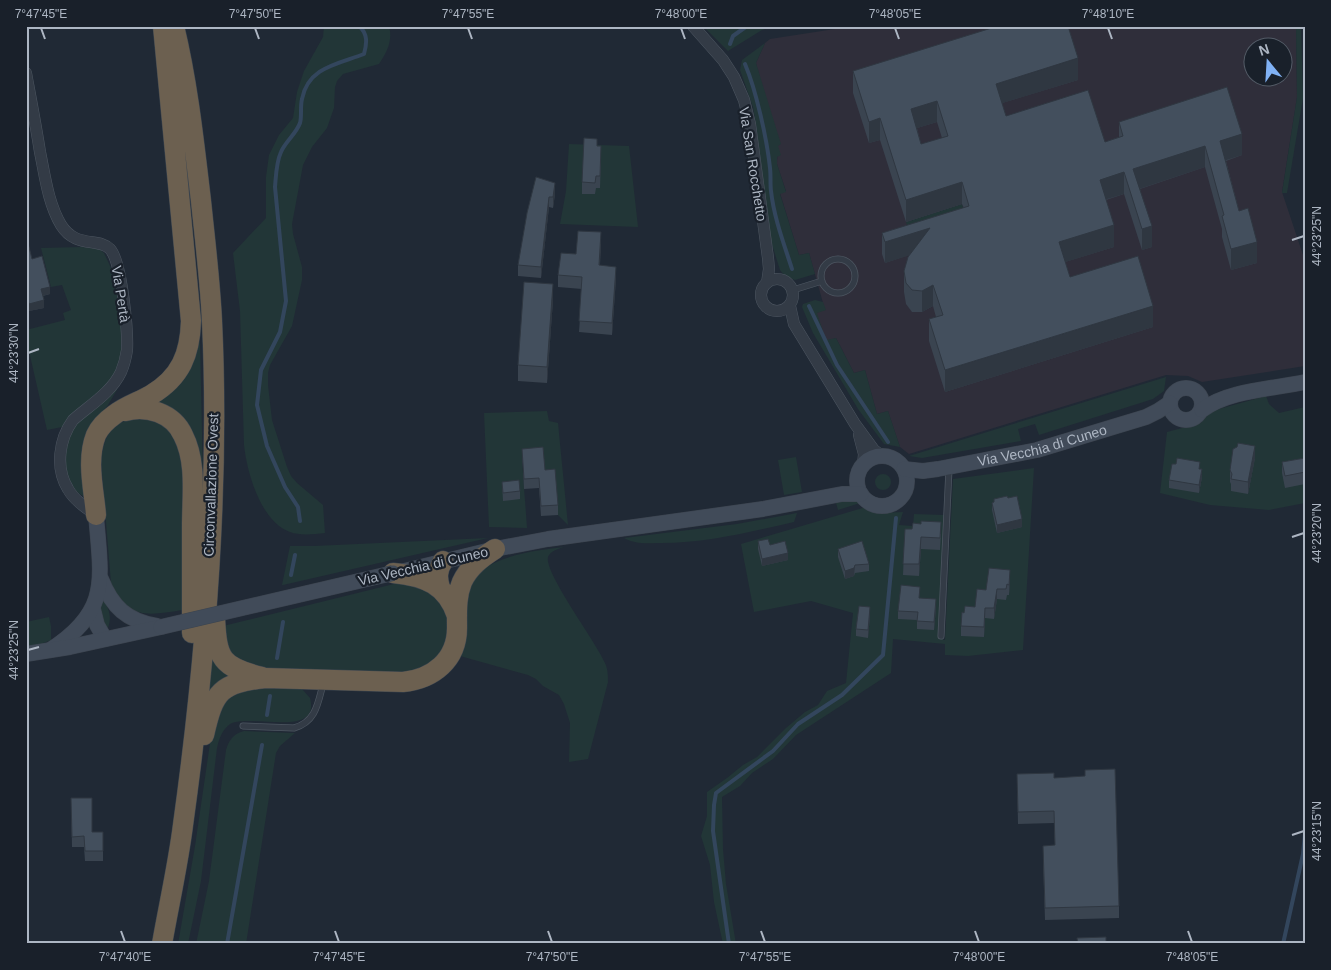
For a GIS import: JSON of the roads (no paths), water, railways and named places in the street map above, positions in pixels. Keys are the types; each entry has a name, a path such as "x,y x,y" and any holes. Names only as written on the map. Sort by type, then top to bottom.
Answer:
{"highway":[{"path":"96,515 91,461 98,431 110,418 129,405 151,395 171,380 183,362 190,336 191,321 163,26"},
{"name":"Circonvallazione Ovest","path":"162,944 183,826 195,721 212,522 214,433 213,343 210,295 188,92 174,26"},
{"path":"110,418 132,409 140,408 156,412 178,426 187,444 192,480 192,673 195,721"},
{"path":"212,522 217,648 232,667 266,678 403,682 424,678 443,666 448,659 456,638 457,601 462,583 470,568 495,549"},
{"path":"440,588 439,570 445,561 456,569 462,583"},
{"path":"394,573 424,579 440,588 450,600 456,616"},
{"path":"183,826 210,708 219,694 235,684 266,678"}],"street":[{"name":"Via San Rocchetto","path":"693,26 723,60 734,77 744,100 750,124 768,258 769,276 761,294 762,301 766,307 778,312 794,324"},
{"name":"Via Pertà","path":"26,73 46,184 61,226 72,236 86,242 103,245 111,250 122,285 127,348 124,366 111,387 68,426 60,451 61,471 68,490 82,505 96,515"},
{"name":"Via San Rocchetto","path":"768,258 781,280 789,283 793,290 794,296 790,306 794,324 855,424 870,445 882,456"},
{"path":"767,283 773,280 781,280"},
{"path":"778,312 790,306"},
{"name":"Via Vecchia di Cuneo","path":"1235,395 1210,404 1192,420 1178,419 1172,408 1175,393 1185,388 1209,396 1235,395 1305,382"},
{"path":"1198,393 1202,398 1202,410"},
{"name":"Via Vecchia di Cuneo","path":"882,456 894,460 904,469 944,468 1037,450 1172,408"},
{"name":"Via San Rocchetto","path":"855,424 862,441 863,465"},
{"path":"859,488 858,475 863,465 882,456"},
{"name":"Via Vecchia di Cuneo","path":"26,654 108,639 495,549 565,536 788,506 824,497 850,486 859,488 868,502 878,506 888,506 897,502 904,494 907,485 944,468"},
{"path":"904,469 907,485"},
{"path":"96,515 101,579 106,593 115,606 127,616 161,627"},
{"path":"50,650 74,634 93,608 101,579"},
{"path":"93,608 97,625 108,639 116,624 115,606"}],"lane":[{"path":"832,260 847,261 854,270 854,282 844,291 829,290 822,281 823,269 832,260"},
{"path":"793,290 822,281"},
{"path":"942,636 944,468"},
{"path":"243,726 294,728 302,726 313,715 325,680"}],"waterway":[{"path":"300,521 298,507 285,487 267,446 257,405 261,370 280,332 286,301 275,187 276,170 283,148 300,123 302,99 305,88 311,80 317,73 326,68 364,54 366,39 364,32 359,26"},
{"path":"730,44 733,36 747,26"},
{"path":"745,64 764,129 769,156 774,211 792,269"},
{"path":"809,306 837,365 888,442"},
{"path":"729,944 713,831 716,793 773,751 798,724 842,695 883,655 896,518"},
{"path":"291,575 295,555"},
{"path":"277,658 283,622"},
{"path":"267,715 270,696"},
{"path":"227,944 262,745"},
{"path":"1283,944 1303,854 1305,834"}]}
